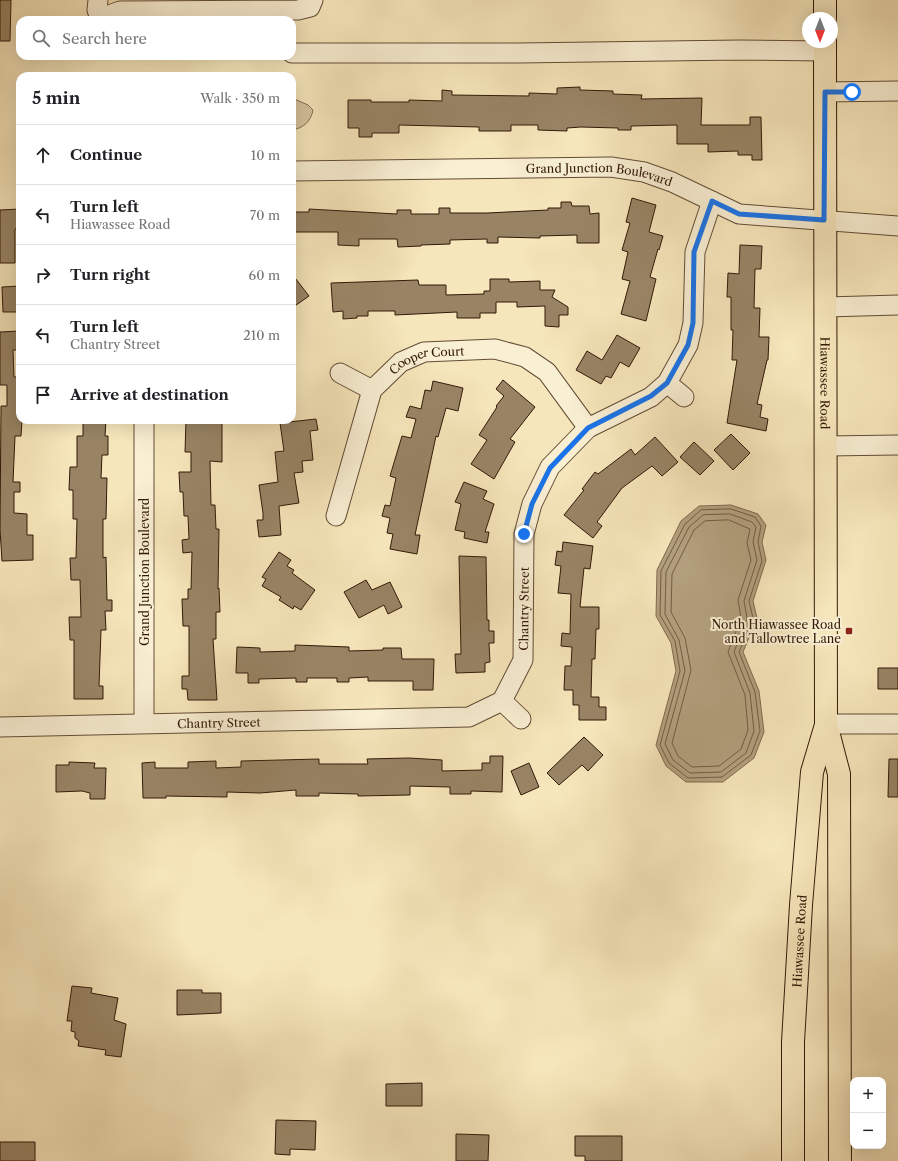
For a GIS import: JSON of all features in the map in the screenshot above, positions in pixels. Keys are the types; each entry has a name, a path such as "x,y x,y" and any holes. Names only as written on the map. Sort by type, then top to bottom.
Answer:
{"main road":[{"path":"825,0 825,12"},
{"name":"Hiawassee Road","path":"825,48 824,220 826,307 826,724 839,774 840,1161"},
{"name":"Hiawassee Road","path":"794,1161 793,1042 801,905 812,772 826,724"}],"street":[{"path":"98,0 97,10 100,16"},
{"path":"108,16 120,11 298,10 310,7 313,0"},
{"path":"296,53 518,53 802,48"},
{"path":"825,92 898,91"},
{"name":"Grand Junction Boulevard","path":"296,171 611,167 644,172 672,182 739,214 898,226"},
{"name":"Chantry Street","path":"0,727 469,717 502,701 523,660 524,534 532,504 550,468 588,428 651,396 667,383 688,345 693,323 694,252 712,201"},
{"path":"826,307 898,305"},
{"name":"Cooper Court","path":"372,390 401,362 424,352 495,349 525,357 547,372 588,428"},
{"path":"336,516 372,390 340,373"},
{"path":"667,383 684,396"},
{"name":"Grand Junction Boulevard","path":"144,424 144,723"},
{"path":"826,446 898,445"},
{"path":"502,701 521,719"},
{"path":"826,724 898,724"}],"shaded area":[{"path":"296,100 308,105 313,110 309,121 300,128 296,129"}],"water":[{"path":"731,505 758,514 766,525 762,542 766,560 753,601 757,618 743,652 759,691 764,732 754,758 723,782 686,782 666,766 656,745 676,671 671,643 656,616 657,570 681,521 699,506"}],"building":[{"path":"0,0 11,0 10,41 0,41"},
{"path":"580,87 580,90 613,91 613,94 642,95 641,99 702,98 701,125 750,125 750,117 761,117 762,160 752,160 752,155 738,155 738,151 708,152 708,144 677,144 677,125 631,126 631,130 618,130 618,128 581,127 567,128 567,131 538,130 538,125 511,125 511,131 479,131 479,127 399,125 399,133 372,133 372,137 359,137 359,128 348,128 348,100 371,100 371,102 409,102 409,100 442,101 442,90 452,91 452,95 529,96 529,93 557,94 557,88"},
{"path":"632,198 656,205 649,232 663,236 650,277 656,279 646,321 621,314 630,281 622,279 628,252 622,250 630,223 626,222"},
{"path":"561,202 571,202 572,206 589,206 590,214 599,213 599,243 577,243 577,235 540,236 540,238 498,237 498,243 487,243 487,239 450,240 450,244 398,247 397,239 359,239 359,246 338,245 338,232 296,232 296,212 309,212 309,209 397,214 397,210 411,210 411,214 439,214 439,208 450,208 450,213 487,213 561,208"},
{"path":"16,209 15,263 0,263 0,210"},
{"path":"740,245 762,246 761,269 755,269 754,308 760,308 759,337 769,337 768,360 757,404 762,405 760,417 768,419 766,431 727,423 737,360 732,360 733,330 731,330 731,297 727,297 728,273 739,274"},
{"path":"296,279 309,296 296,305"},
{"path":"490,279 509,279 509,282 540,281 540,290 555,290 552,297 568,307 568,315 559,315 559,327 545,326 545,306 517,307 517,302 496,302 496,313 480,313 480,318 457,318 457,312 395,315 395,311 368,311 368,316 357,316 357,318 343,319 343,311 333,312 331,283 418,280 419,285 446,285 446,295 484,294 484,291 490,291"},
{"path":"16,286 16,312 3,312 2,287"},
{"path":"16,331 16,350 13,350 14,377 16,377 16,424 22,424 21,436 15,436 13,482 20,482 20,492 14,492 14,513 27,514 27,535 33,535 33,560 2,561 0,530 1,406 7,406 7,385 0,385 0,332"},
{"path":"617,335 640,348 629,367 620,362 611,378 606,376 601,384 576,370 587,351 602,360"},
{"path":"503,380 535,407 510,439 515,442 494,479 471,464 487,440 479,435 497,407 496,406 504,396 496,389"},
{"path":"433,381 463,388 458,411 446,408 438,437 436,436 415,535 420,535 417,554 390,549 393,534 387,533 390,518 382,516 385,505 390,506 396,478 390,476 402,436 411,438 416,419 406,417 410,406 421,409 425,390 431,391"},
{"path":"316,419 318,430 310,431 313,460 302,461 303,472 294,473 299,503 279,506 281,535 259,537 257,520 263,520 263,513 259,485 278,482 275,452 284,451 280,424 296,424 296,421"},
{"path":"83,424 106,424 105,436 108,436 108,455 102,455 101,478 107,478 106,519 103,519 103,558 106,557 107,600 112,600 112,611 105,611 106,630 101,630 99,686 103,686 103,699 74,699 74,640 70,640 69,617 81,617 80,580 71,580 70,558 76,558 77,519 73,519 73,490 69,490 70,467 77,467 77,436 83,436"},
{"path":"186,424 222,424 222,462 210,461 211,505 215,505 216,529 219,529 218,589 219,588 220,612 216,612 216,639 213,639 217,700 188,700 187,689 182,689 182,676 189,676 189,626 183,626 182,599 188,599 188,589 191,589 192,552 183,553 182,540 189,539 188,516 184,516 183,492 180,492 179,472 191,472 191,452 185,452"},
{"path":"731,434 750,453 733,470 714,450"},
{"path":"655,437 678,462 662,476 652,466 622,488 597,522 602,526 593,538 564,515 584,490 582,489 595,472 598,474 631,449 635,455"},
{"path":"694,442 714,461 700,475 680,457"},
{"path":"464,482 487,491 483,499 494,504 485,532 489,532 487,543 464,538 465,532 455,530 461,504 455,502"},
{"path":"563,542 593,546 590,569 584,568 580,607 599,607 599,629 596,629 595,659 592,659 591,697 599,697 599,707 606,707 606,720 579,720 579,705 573,705 573,690 564,690 565,666 571,666 572,647 561,646 562,633 570,634 571,594 558,593 561,566 555,565 557,551 562,552"},
{"path":"279,552 291,560 287,566 294,570 292,573 315,590 301,610 294,606 293,609 279,600 281,597 262,586 266,579 262,577"},
{"path":"459,556 486,557 487,620 489,620 489,631 494,631 494,643 489,643 490,662 485,663 485,672 456,673 455,654 461,654"},
{"path":"366,580 372,590 390,582 402,607 388,614 384,605 359,618 344,592"},
{"path":"295,645 349,647 349,651 401,648 402,659 434,659 433,690 413,690 413,681 368,681 368,677 349,678 349,682 337,682 337,678 307,678 307,682 296,682 296,678 259,679 259,683 248,683 248,673 236,673 237,647 260,648 260,652 295,651"},
{"path":"878,668 898,668 898,689 878,689"},
{"path":"584,737 603,755 588,771 582,765 559,785 547,773"},
{"path":"490,756 503,756 502,792 471,791 471,794 450,794 450,787 410,786 410,795 358,796 358,794 319,793 319,796 296,796 296,790 260,793 227,792 227,797 166,796 166,798 143,798 142,763 155,762 155,768 188,768 188,762 216,761 216,768 241,767 241,761 319,759 319,764 368,764 367,759 409,758 442,760 442,771 482,770 482,763 490,763"},
{"path":"889,759 898,759 898,797 888,797"},
{"path":"69,762 95,763 94,768 106,768 105,799 90,799 90,793 82,791 56,792 56,765 69,765"},
{"path":"529,763 539,787 521,795 511,771"},
{"path":"72,986 92,988 91,993 118,998 114,1020 126,1024 121,1057 105,1055 106,1050 78,1046 79,1041 75,1038 75,1032 71,1031 72,1021 67,1021"},
{"path":"177,990 202,990 202,993 221,993 221,1013 177,1015"},
{"path":"422,1083 422,1106 386,1106 386,1084"},
{"path":"276,1120 316,1121 315,1150 290,1149 290,1155 275,1154"},
{"path":"456,1134 489,1135 488,1161 456,1161"},
{"path":"575,1136 622,1136 622,1161 585,1161 585,1156 575,1156"},
{"path":"0,1142 35,1142 35,1161 0,1161"}],"place":[{"name":"North Hiawassee Road and Tallowtree Lane","path":"849,631"}],"route":[{"path":"524,534 532,504 550,468 588,428 651,396 667,383 688,345 693,323 694,252 712,201 739,214 824,220 825,92 852,92"}]}
